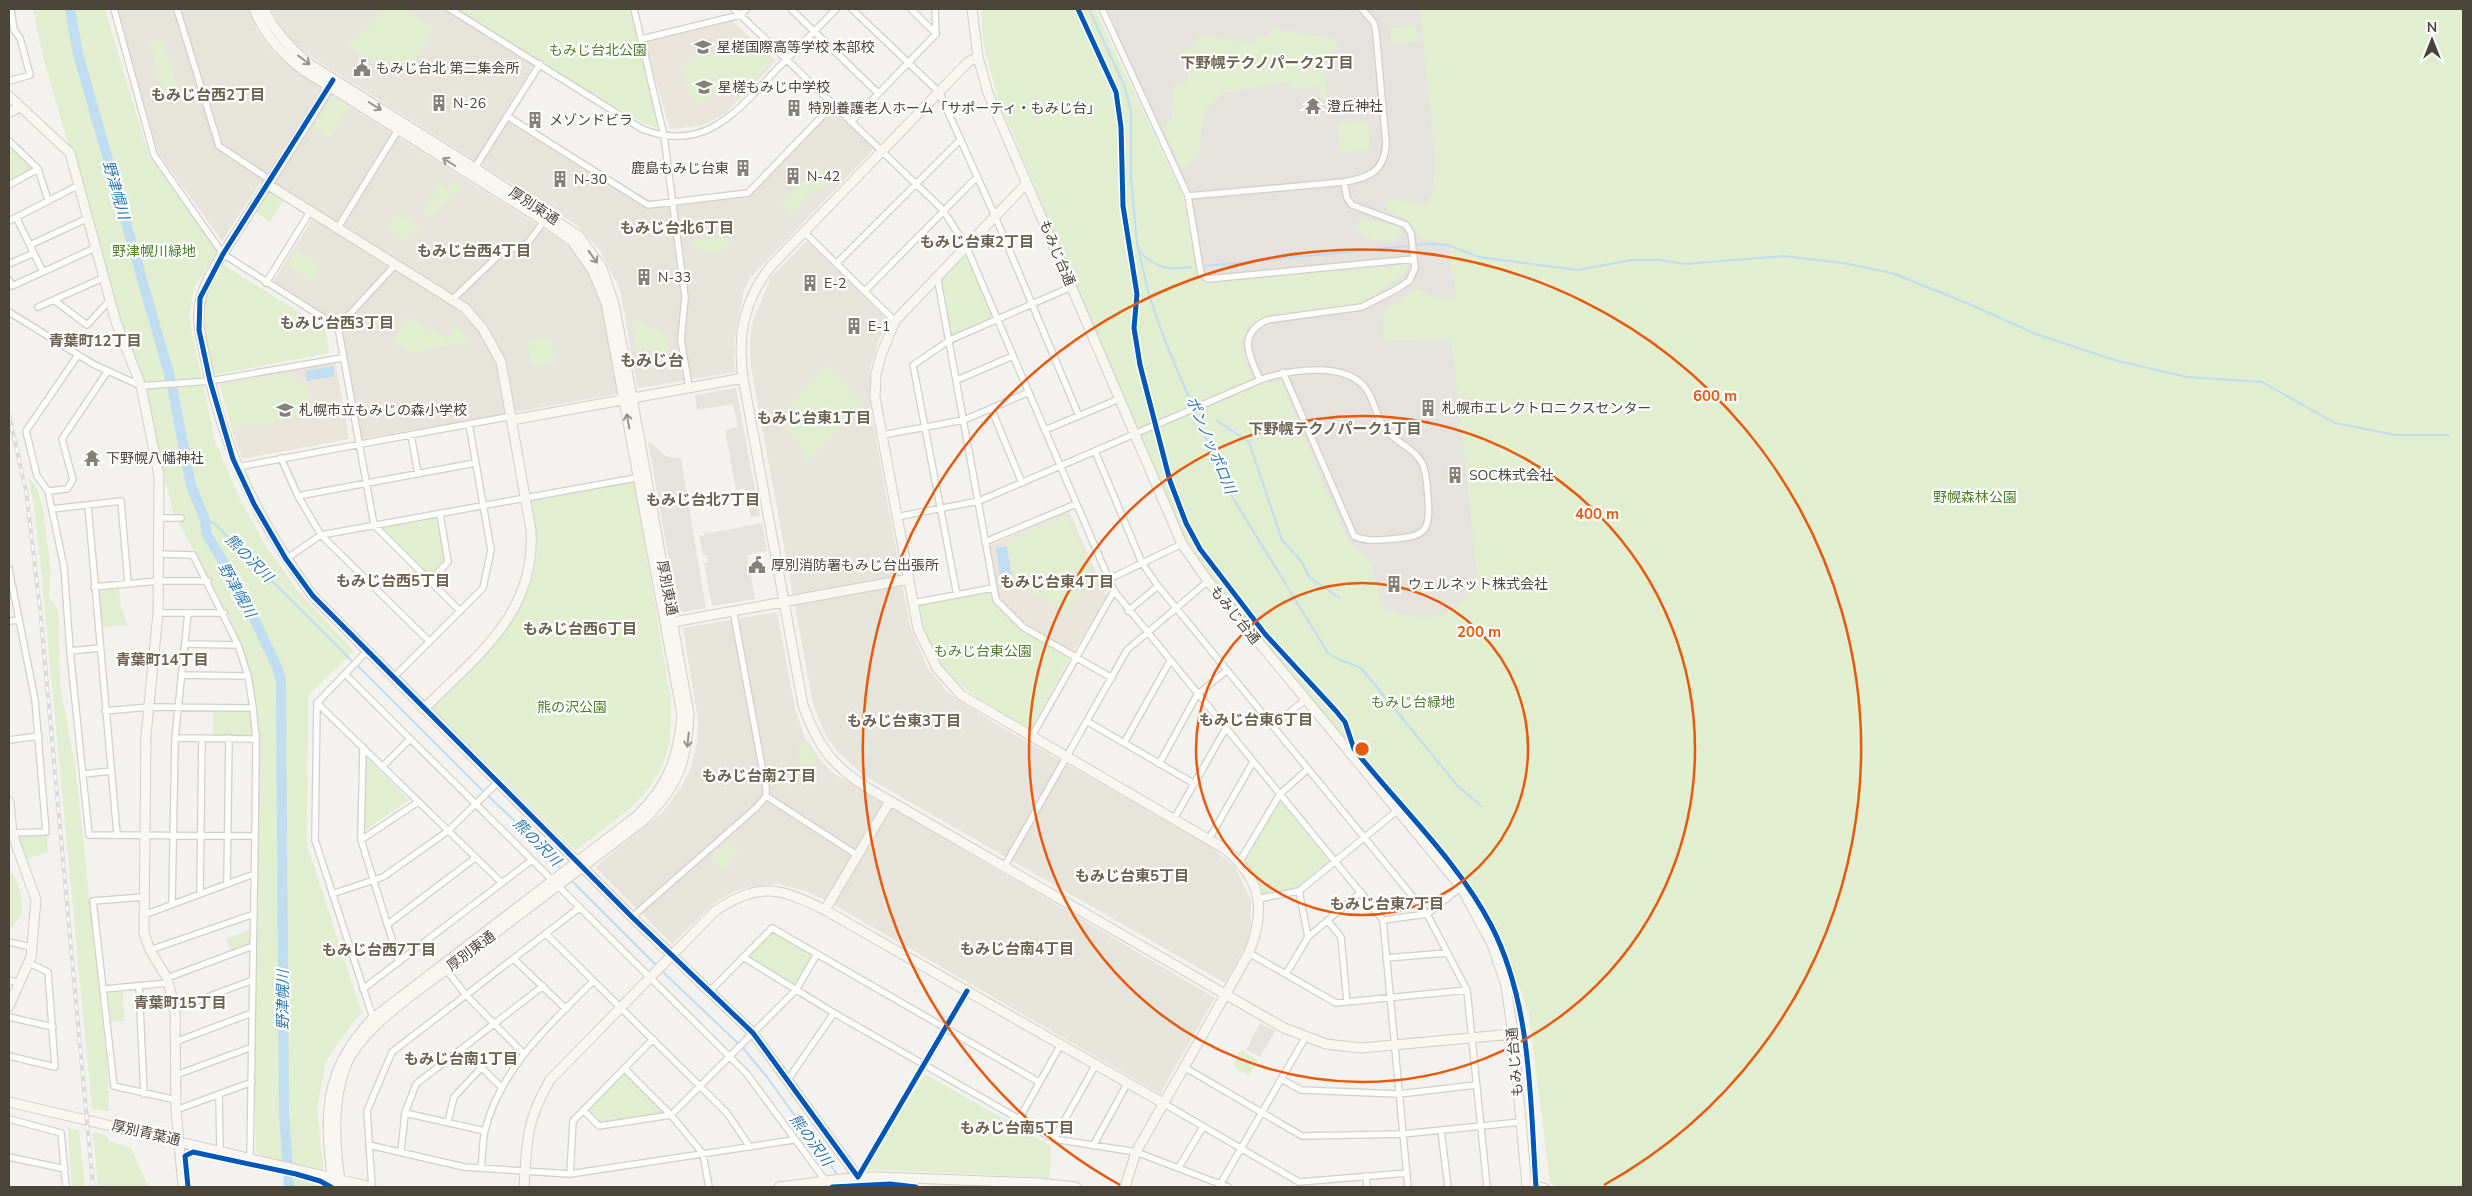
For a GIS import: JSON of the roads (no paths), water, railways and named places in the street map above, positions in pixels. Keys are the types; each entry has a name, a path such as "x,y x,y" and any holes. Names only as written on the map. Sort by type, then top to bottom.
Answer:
{"street":[{"path":"9,81 30,75 20,38 14,30 11,9"},
{"path":"114,9 154,155 223,254 338,327"},
{"path":"177,9 220,146 310,212 465,308 494,346 501,362 526,499 532,547 528,576 523,593 511,616 491,641 424,709"},
{"name":"厚別東通","path":"254,9 266,32 286,57 578,236 602,268 614,304 628,398 689,714 688,745 679,772 661,803 643,821 558,880 374,1022 354,1051 338,1094 336,1113 336,1183"},
{"name":"厚別東通","path":"263,9 273,28 289,49 331,83 398,130 472,172 572,241 593,270 606,303 628,398"},
{"path":"450,9 642,129 664,136 690,135 704,131 729,119 836,9"},
{"path":"634,9 664,136 685,297 681,340 689,387"},
{"path":"734,9 943,210 966,246 1114,591 1128,611 1383,920 1408,1187"},
{"path":"642,39 740,15 747,9"},
{"path":"791,9 878,93"},
{"path":"852,9 940,92 995,216 1079,416"},
{"path":"911,9 936,34"},
{"path":"851,122 936,34 934,9"},
{"name":"もみじ台通","path":"972,9 978,57 988,93 1182,544 1208,581 1461,887 1479,916 1498,957 1510,1004 1528,1184"},
{"path":"1102,9 1188,196 1201,274 1208,279 1414,259"},
{"path":"1188,196 1344,182 1371,176 1384,160 1386,151 1376,32 1374,23 1362,9"},
{"path":"978,57 968,62 765,273 747,306 740,338 743,378 803,705 813,733 840,769 890,801 1305,1038 1326,1044 1352,1047 1513,1034"},
{"path":"472,172 540,64"},
{"path":"331,83 223,254 200,298 199,330 210,381 226,440 252,505 286,559 313,596 363,655 394,678 495,785 581,863 670,958 710,991 751,1036 787,1081 854,1177"},
{"path":"9,96 70,153 116,322 145,386 159,476 160,518 158,613 146,735 144,934 150,950 168,981 175,1009 176,1110 183,1187"},
{"path":"507,116 648,205 748,193 833,105"},
{"path":"9,114 19,107"},
{"path":"337,229 398,130"},
{"path":"836,264 960,140"},
{"path":"10,145 38,169 48,200"},
{"path":"9,185 38,169"},
{"path":"865,291 977,176"},
{"path":"1260,380 1247,345 1251,331 1257,325 1267,320 1362,307 1409,281 1413,275 1414,252 1406,225 1352,205 1347,198 1344,182"},
{"path":"1027,183 894,321 885,342 876,374 875,397 918,629 937,668 961,695 1209,839 1240,862 1252,881 1258,899 1258,929 1249,953 1136,1152 1125,1187"},
{"path":"9,221 79,185"},
{"path":"266,283 310,212"},
{"path":"16,217 43,272"},
{"path":"30,245 88,218"},
{"path":"452,300 502,252 528,243 544,221"},
{"path":"804,232 894,321"},
{"path":"9,280 12,286 95,248"},
{"path":"9,264 34,253"},
{"path":"396,264 338,327 342,358 374,525 460,611"},
{"path":"937,276 996,600 1023,627 1112,678"},
{"path":"38,307 103,278"},
{"path":"956,595 914,365 950,340 1071,287"},
{"path":"54,300 86,325 110,300"},
{"path":"9,312 107,372 145,386 210,381 342,358"},
{"path":"78,355 26,431 37,476 48,491 64,567 70,651 89,835 255,836"},
{"path":"956,380 1013,356"},
{"path":"896,517 979,501 1260,380 1283,372 1302,370 1330,372 1352,378 1367,390 1387,431 1417,455 1423,466 1430,519 1422,532 1408,538 1369,541 1354,536 1283,372"},
{"path":"48,491 67,489 73,480 62,439 107,372"},
{"path":"237,466 469,424 743,378"},
{"path":"882,435 964,420 1028,392"},
{"path":"1045,430 1119,399"},
{"path":"991,408 1022,483"},
{"path":"394,678 482,588 485,578 491,550 469,424"},
{"path":"411,435 418,474"},
{"path":"1094,452 1142,563 1158,586 1427,914 1467,990 1487,1187"},
{"path":"281,458 298,496 321,535 429,642"},
{"path":"298,496 475,463"},
{"path":"286,559 321,535 643,477"},
{"path":"52,509 122,501 128,584"},
{"path":"985,542 1076,504"},
{"path":"88,505 117,834"},
{"path":"430,581 448,562 440,514"},
{"path":"160,518 181,518"},
{"path":"1109,580 1182,544"},
{"path":"158,554 193,555 208,581 238,645 248,676 254,708 256,739 252,1013 254,1160"},
{"path":"9,569 35,700 46,832 12,833"},
{"path":"670,623 909,579"},
{"path":"94,587 158,581 208,581"},
{"path":"1004,867 1088,722 1127,650 1208,581"},
{"path":"1128,611 1158,586"},
{"path":"913,603 993,588"},
{"path":"1032,736 1114,591"},
{"path":"632,916 757,807 766,796 734,610"},
{"path":"158,613 224,613"},
{"path":"172,905 175,738 188,613"},
{"path":"9,621 19,620"},
{"path":"185,644 238,645"},
{"path":"70,651 100,648"},
{"path":"363,655 317,702 316,840 374,1022"},
{"path":"1124,743 1170,661"},
{"path":"1159,764 1197,695 1226,671"},
{"path":"344,674 532,860 558,880 579,908 653,974 747,1074 793,1140 829,1180"},
{"path":"182,675 248,676"},
{"path":"1274,726 1305,700"},
{"path":"317,702 502,883"},
{"path":"105,711 179,706 254,708"},
{"path":"1088,722 1193,783"},
{"path":"1174,819 1226,728"},
{"path":"9,740 39,736"},
{"path":"175,738 256,739"},
{"path":"200,894 202,738"},
{"path":"227,884 229,738"},
{"path":"382,767 410,740"},
{"path":"363,748 361,840 399,962"},
{"path":"1209,839 1253,762"},
{"path":"1240,862 1280,794 1308,769"},
{"path":"84,774 111,771"},
{"path":"332,894 383,877 448,831 495,785"},
{"path":"766,796 857,855"},
{"path":"825,910 890,801"},
{"path":"9,802 12,833 36,900 29,963 9,1006"},
{"path":"361,840 418,802"},
{"path":"1258,899 1299,891 1363,836 1398,810"},
{"path":"388,924 475,858"},
{"path":"363,989 532,860"},
{"path":"144,915 254,874"},
{"path":"1383,920 1427,914 1461,887"},
{"path":"524,1187 528,1132 535,1108 550,1080 716,911 744,895 777,890 794,894 825,910 1095,1066 1242,1148 1297,1185 1326,1180 1407,1173"},
{"path":"1299,891 1308,937"},
{"path":"1286,974 1308,937 1361,892"},
{"path":"144,897 93,901 114,1086 176,1100"},
{"path":"371,1187 367,1110 392,1052 579,908"},
{"path":"150,950 254,914"},
{"path":"1328,921 1341,937 1347,1002"},
{"path":"710,991 772,928 1039,1082"},
{"path":"546,934 727,1113 750,1147"},
{"path":"9,942 31,947"},
{"path":"104,989 168,981 253,946"},
{"path":"1249,953 1336,1003 1467,990"},
{"path":"1386,958 1447,953"},
{"path":"583,1110 599,1126 671,1115 796,990 817,954"},
{"path":"743,957 834,1013 1054,1139 1136,1152 1228,1187"},
{"path":"514,958 566,1009"},
{"path":"9,1056 55,1067 48,972 29,963"},
{"path":"445,967 466,995 523,1053"},
{"path":"9,980 19,983"},
{"path":"175,1009 253,980"},
{"path":"481,1168 485,1131 502,1088 523,1053 593,981"},
{"path":"139,986 144,1094"},
{"path":"401,1152 405,1112 416,1084 543,986"},
{"path":"854,1177 924,1065 967,991"},
{"path":"175,1042 252,1013"},
{"path":"787,1081 834,1013"},
{"path":"9,1017 53,1027"},
{"path":"1220,1183 1305,1038"},
{"path":"570,1174 573,1121 652,1039"},
{"path":"1019,1119 1060,1046"},
{"path":"176,1075 252,1047"},
{"path":"463,1049 502,1088"},
{"path":"1054,1139 1095,1066"},
{"path":"448,1122 454,1097 481,1068"},
{"path":"624,1068 671,1115 703,1154 708,1187"},
{"path":"1184,1068 1302,1136 1402,1134 1521,1122"},
{"path":"1281,1079 1301,1090 1399,1094 1476,1086"},
{"path":"176,1110 252,1082"},
{"path":"1093,1146 1127,1084"},
{"path":"219,1095 220,1151"},
{"name":"厚別青葉通","path":"9,1102 220,1151 292,1169 336,1183 371,1187"},
{"path":"405,1112 485,1131"},
{"path":"9,1119 61,1133 66,1187"},
{"path":"1179,1167 1203,1127"},
{"path":"1441,1130 1448,1187"},
{"path":"369,1145 464,1167 570,1174 793,1140"},
{"path":"9,1157 65,1169"},
{"path":"1366,1176 1367,1187"},
{"path":"779,1187 854,1177 1039,1183 1076,1187"},
{"path":"1326,1180 1327,1187"},
{"path":"1528,1184 1545,1187"}],"water":[{"path":"333,366 335,376 307,381 305,371"},
{"path":"1007,546 1011,574 1000,576 996,548"}],"waterway":[{"name":"野津幌川","path":"70,9 78,54 171,381 191,486 205,519 206,533 242,593 277,667 281,680 284,1113 289,1187"},
{"name":"ポンノッポロ川","path":"1089,9 1124,85 1131,111 1131,178 1137,243 1149,295 1165,341 1228,490 1328,653 1362,669 1457,785 1481,806"},
{"path":"1205,266 1429,244 1448,245 1479,257 1578,270 1632,260 1659,260 1686,264 1783,256 1843,263 1892,273 2036,334 2118,361 2187,377 2262,382 2335,423 2396,435 2449,435"},
{"path":"1140,252 1152,262 1164,267 1191,267"},
{"path":"1217,421 1249,442 1282,540 1301,561 1310,578 1340,598"},
{"name":"熊の沢川","path":"205,519 214,523 353,662"},
{"name":"熊の沢川","path":"357,665 484,792"},
{"name":"熊の沢川","path":"488,796 546,850 562,870"},
{"name":"熊の沢川","path":"570,879 657,966"},
{"name":"熊の沢川","path":"662,971 743,1048 767,1077 839,1177"}],"railway":[{"path":"9,415 26,491 40,609 93,1187"}],"place":[{"name":"星槎国際高等学校 本部校","path":"703,47"},
{"name":"もみじ台北 第二集会所","path":"362,68"},
{"name":"星槎もみじ中学校","path":"704,87"},
{"name":"N-26","path":"439,103"},
{"name":"澄丘神社","path":"1313,106"},
{"name":"特別養護老人ホーム「サポーティ・もみじ台」","path":"794,108"},
{"name":"メゾンドビラ","path":"535,120"},
{"name":"鹿島もみじ台東","path":"743,168"},
{"name":"N-42","path":"793,176"},
{"name":"N-30","path":"560,179"},
{"name":"N-33","path":"644,277"},
{"name":"E-2","path":"810,283"},
{"name":"E-1","path":"854,326"},
{"name":"札幌市エレクトロニクスセンター","path":"1428,408"},
{"name":"札幌市立もみじの森小学校","path":"285,410"},
{"name":"下野幌八幡神社","path":"92,458"},
{"name":"SOC株式会社","path":"1455,475"},
{"name":"厚別消防署もみじ台出張所","path":"757,565"},
{"name":"ウェルネット株式会社","path":"1394,584"}],"district":[{"name":"下野幌テクノパーク2丁目","path":"1267,63"},
{"name":"もみじ台西2丁目","path":"208,95"},
{"name":"もみじ台北6丁目","path":"677,228"},
{"name":"もみじ台東2丁目","path":"977,242"},
{"name":"もみじ台西4丁目","path":"474,251"},
{"name":"もみじ台西3丁目","path":"337,323"},
{"name":"青葉町12丁目","path":"95,341"},
{"name":"もみじ台","path":"652,361"},
{"name":"もみじ台東1丁目","path":"814,418"},
{"name":"下野幌テクノパーク1丁目","path":"1335,429"},
{"name":"もみじ台北7丁目","path":"703,500"},
{"name":"もみじ台西5丁目","path":"393,581"},
{"name":"もみじ台東4丁目","path":"1057,582"},
{"name":"もみじ台西6丁目","path":"580,629"},
{"name":"青葉町14丁目","path":"162,660"},
{"name":"もみじ台東6丁目","path":"1256,720"},
{"name":"もみじ台東3丁目","path":"904,721"},
{"name":"もみじ台南2丁目","path":"759,776"},
{"name":"もみじ台東5丁目","path":"1132,876"},
{"name":"もみじ台東7丁目","path":"1387,904"},
{"name":"もみじ台南4丁目","path":"1017,949"},
{"name":"もみじ台西7丁目","path":"379,950"},
{"name":"青葉町15丁目","path":"180,1003"},
{"name":"もみじ台南1丁目","path":"461,1059"},
{"name":"もみじ台南5丁目","path":"1017,1128"}],"park label":[{"name":"もみじ台北公園","path":"598,50"},
{"name":"野津幌川緑地","path":"154,251"},
{"name":"野幌森林公園","path":"1975,497"},
{"name":"もみじ台東公園","path":"983,651"},
{"name":"もみじ台緑地","path":"1413,702"},
{"name":"熊の沢公園","path":"572,707"}]}
